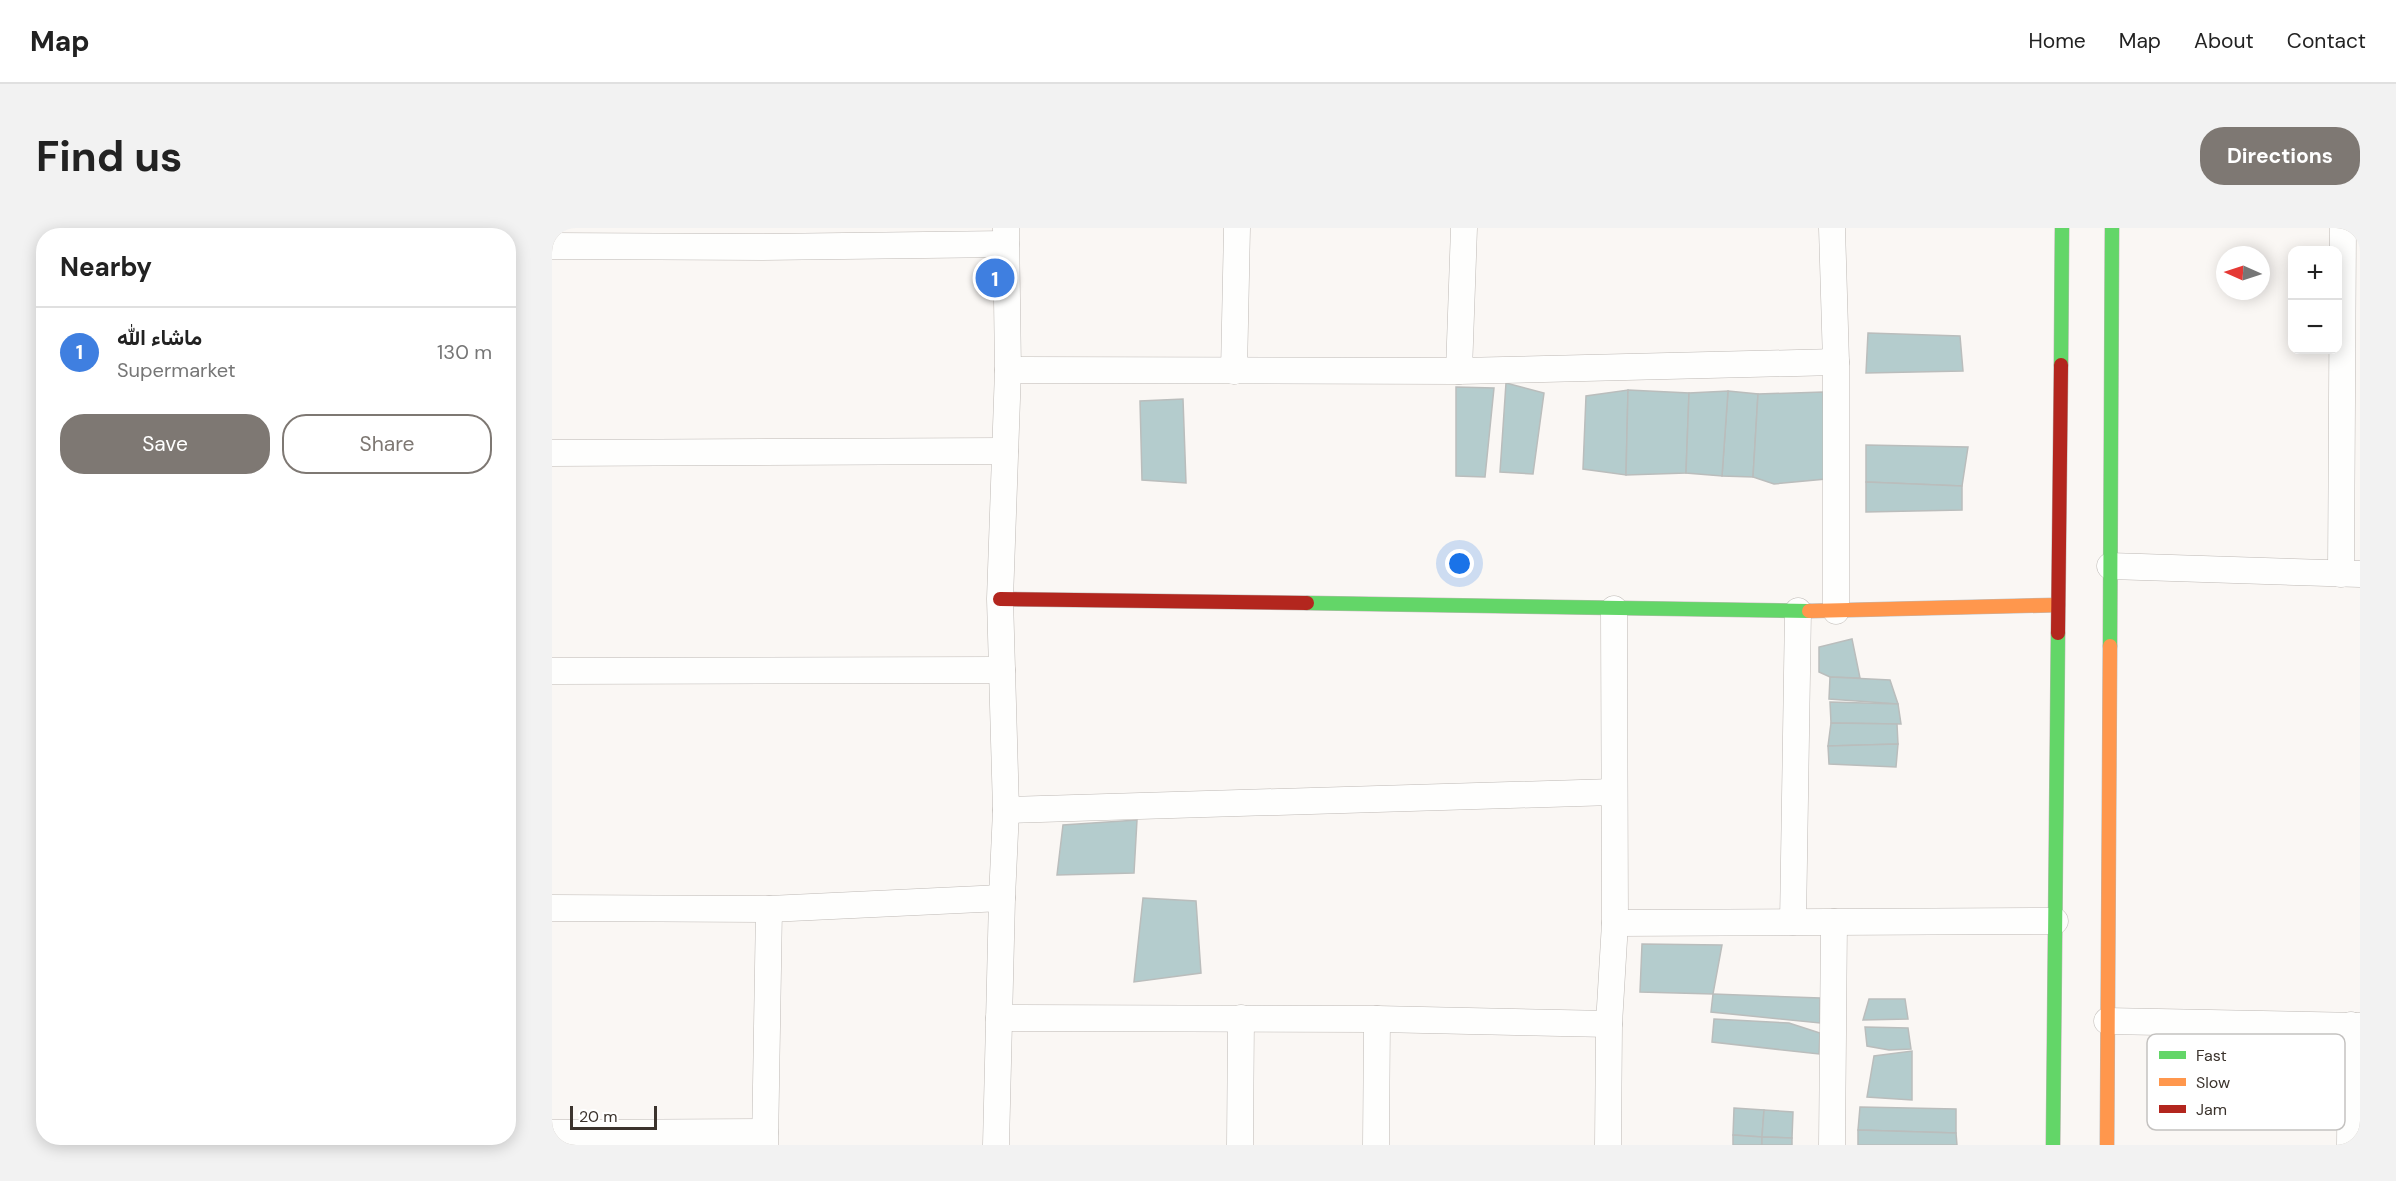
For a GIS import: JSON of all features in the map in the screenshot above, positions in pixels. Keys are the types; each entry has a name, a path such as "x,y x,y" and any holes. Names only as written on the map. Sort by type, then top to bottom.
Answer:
{"street":[{"path":"1234,371 1237,228"},
{"path":"1459,371 1464,228"},
{"path":"1832,228 1836,362 1836,611"},
{"path":"2053,1145 2058,605 2066,375 2062,228"},
{"path":"2107,1145 2110,566 2106,375 2112,228"},
{"path":"2110,566 2351,574 2351,347 2343,228"},
{"path":"552,246 763,238 1006,236 1008,370 1000,599 1006,810 996,1145"},
{"path":"1008,370 1459,371 1836,362"},
{"path":"552,453 1005,451"},
{"path":"1000,599 1836,611 2058,605"},
{"path":"1608,1145 1609,1024 1615,922 1614,609"},
{"path":"1793,922 1798,610"},
{"path":"552,671 1002,670"},
{"path":"1006,810 1613,792"},
{"path":"552,908 769,909 1002,898"},
{"path":"552,1133 765,1138 769,909"},
{"path":"1615,922 2055,921"},
{"path":"1832,1145 1834,922"},
{"path":"999,1018 1241,1018 1609,1024"},
{"path":"1240,1145 1241,1018"},
{"path":"1376,1145 1377,1020"},
{"path":"2107,1020 2356,1025 2350,1145"}],"building":[{"path":"1868,333 1960,336 1963,371 1866,373"},
{"path":"1506,383 1544,393 1533,474 1500,472"},
{"path":"1456,387 1494,388 1485,477 1456,476"},
{"path":"1628,390 1626,475 1583,469 1586,396"},
{"path":"1628,390 1689,393 1686,473 1626,475"},
{"path":"1728,391 1758,394 1753,477 1722,476"},
{"path":"1728,391 1722,476 1686,473 1689,393"},
{"path":"1823,392 1826,479 1774,484 1753,477 1758,394"},
{"path":"1183,399 1186,483 1142,480 1140,401"},
{"path":"1866,445 1968,447 1962,486 1866,482"},
{"path":"1866,482 1962,486 1962,510 1866,512"},
{"path":"1852,639 1860,678 1830,677 1819,672 1819,647"},
{"path":"1830,677 1890,680 1898,704 1829,699"},
{"path":"1830,702 1898,704 1901,724 1831,723"},
{"path":"1831,723 1897,724 1898,744 1828,746"},
{"path":"1898,744 1896,767 1829,764 1828,746"},
{"path":"1137,820 1134,873 1057,875 1063,825"},
{"path":"1143,898 1196,901 1201,973 1134,982"},
{"path":"1642,944 1722,945 1713,994 1640,992"},
{"path":"1713,994 1820,998 1820,1023 1711,1012"},
{"path":"1869,999 1905,999 1908,1019 1863,1020"},
{"path":"1714,1019 1789,1023 1820,1033 1819,1054 1712,1042"},
{"path":"1865,1027 1908,1028 1911,1049 1889,1050 1867,1046"},
{"path":"1912,1051 1912,1100 1867,1097 1874,1056"},
{"path":"1860,1107 1956,1109 1956,1133 1858,1130"},
{"path":"1734,1108 1764,1110 1762,1137 1733,1135"},
{"path":"1764,1110 1793,1112 1792,1138 1762,1137"},
{"path":"1858,1130 1956,1133 1957,1145 1858,1145"},
{"path":"1733,1135 1762,1137 1762,1145 1733,1145"},
{"path":"1762,1137 1792,1138 1792,1145 1762,1145"}],"traffic: fast":[{"path":"2061,365 2062,228"},
{"path":"2110,646 2112,228"},
{"path":"1307,603 1809,611"},
{"path":"2053,1145 2058,633"}],"traffic: slow":[{"path":"1809,611 2058,605"},
{"path":"2107,1145 2110,646"}],"traffic: jam":[{"path":"2058,633 2061,365"},
{"path":"1000,599 1307,603"}],"place":[{"name":"ماشاء الله","path":"995,278"}]}
